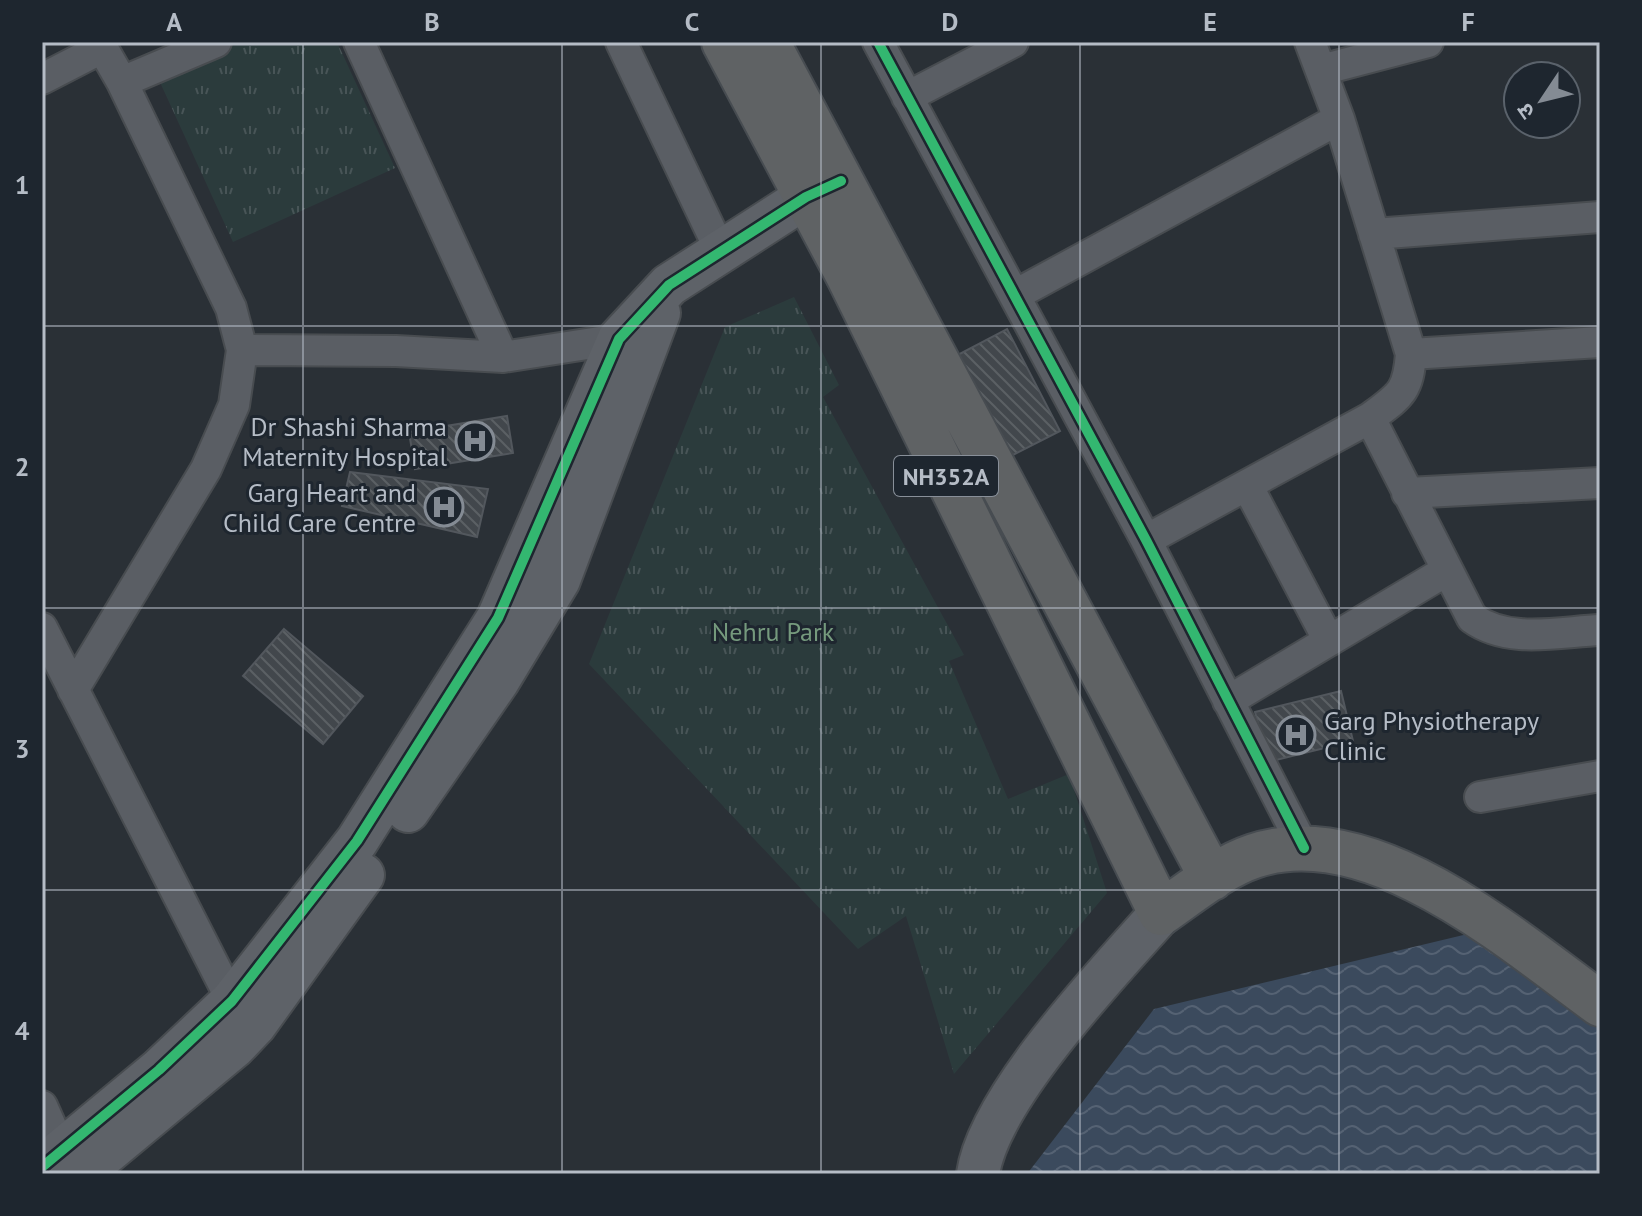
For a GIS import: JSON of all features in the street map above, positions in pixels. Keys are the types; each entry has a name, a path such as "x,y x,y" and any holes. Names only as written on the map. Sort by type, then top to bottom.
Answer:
{"highway":[{"name":"NH352A","path":"724,42 823,189 1212,878"},
{"name":"NH352A","path":"767,42 823,189 1161,913"},
{"path":"1161,913 1212,878 1254,856 1304,848 1352,854 1402,874 1486,921 1600,1004"}],"street":[{"path":"122,82 216,42"},
{"path":"359,42 503,357"},
{"path":"621,42 720,250"},
{"path":"878,42 1146,540 1304,848"},
{"path":"907,97 1013,42"},
{"path":"1146,540 1370,418 1393,401 1409,383 1411,354 1339,119 1315,56 1428,42"},
{"path":"42,79 100,45 122,82 231,308 242,350 234,405 206,469 73,690"},
{"path":"1015,295 1339,119"},
{"path":"244,1013 498,618 619,339 669,285 720,250 823,189"},
{"path":"1374,234 1600,217"},
{"path":"42,1106 62,1164 159,1070 244,1013 308,955 538,618 559,580 669,285"},
{"path":"242,350 396,351 503,357 619,339"},
{"path":"1411,354 1600,342"},
{"path":"1370,418 1472,618 1487,629 1505,634 1600,630"},
{"path":"1407,493 1600,483"},
{"path":"1247,485 1329,641"},
{"path":"1228,701 1446,571"},
{"path":"42,628 244,1013"},
{"path":"1480,797 1600,776"},
{"path":"978,1174 991,1135 1063,1024 1161,913"}],"green space":[{"path":"179,42 337,42 395,168 233,242 148,56"},
{"name":"Nehru Park","path":"794,297 839,385 823,397 964,655 949,661 1008,799 1069,774 1107,893 954,1074 906,916 858,949 589,664 725,327"}],"water":[{"path":"1476,932 1600,1022 1600,1174 1027,1174 1154,1009"}],"building":[{"path":"1007,329 1060,431 1005,459 952,358"},
{"path":"507,416 513,453 415,469 409,432"},
{"path":"350,472 488,489 477,537 342,506"},
{"path":"284,629 363,696 323,744 243,676"},
{"path":"1341,691 1353,741 1268,762 1255,712"}],"cycle path":[{"path":"878,42 1146,540 1304,848"},
{"path":"42,1167 159,1070 232,1001 357,841 498,618 619,339 669,285 806,197 841,181"}],"place":[{"name":"Dr Shashi Sharma Maternity Hospital","path":"475,441"},
{"name":"Garg Heart and Child Care Centre","path":"444,507"},
{"name":"Garg Physiotherapy Clinic","path":"1296,735"}]}
